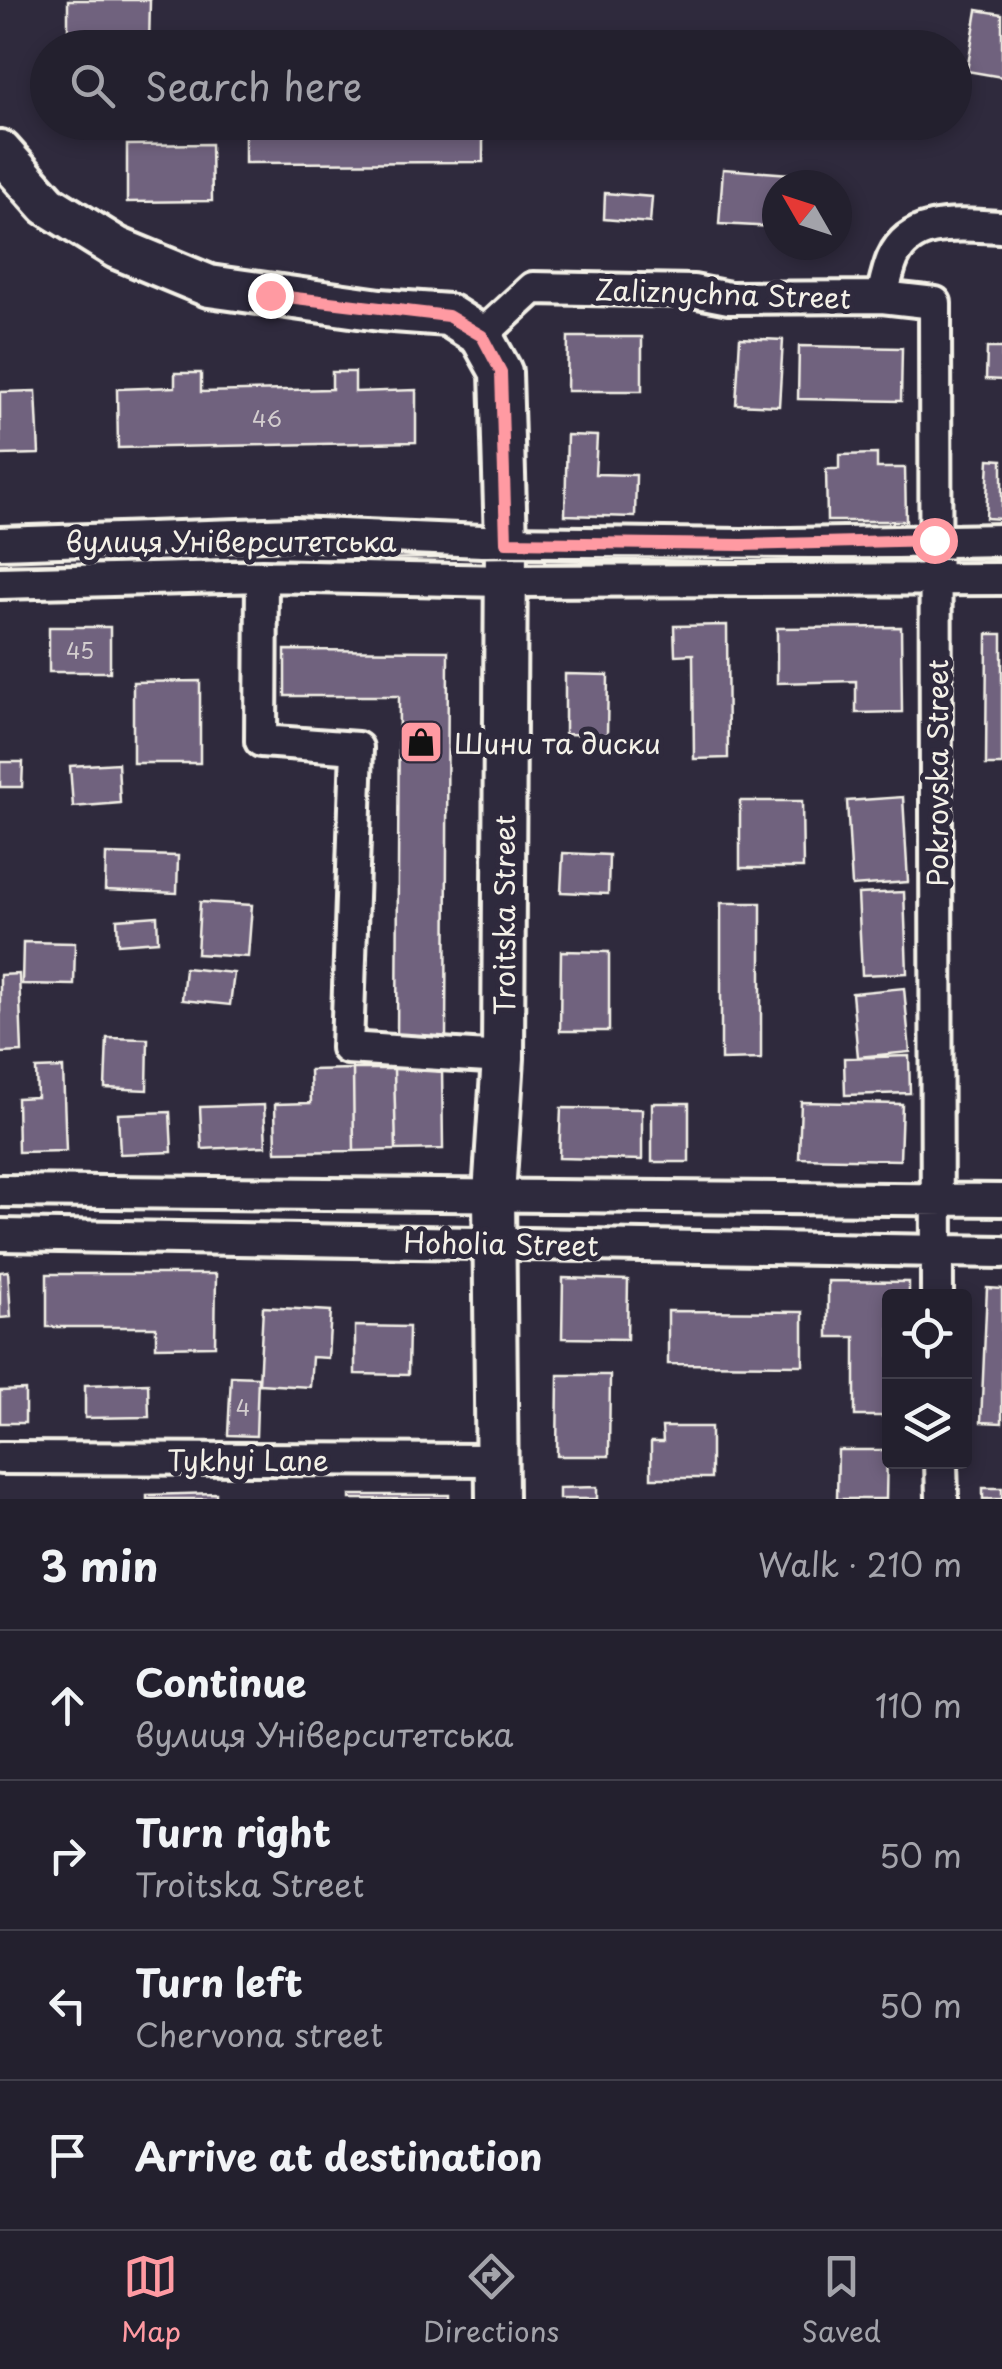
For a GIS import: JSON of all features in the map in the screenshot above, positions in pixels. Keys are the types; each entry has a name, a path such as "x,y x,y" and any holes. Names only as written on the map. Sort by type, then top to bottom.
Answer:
{"main road":[{"path":"0,151 48,205 118,248 209,286 448,316 482,336"},
{"name":"Troitska Street","path":"482,336 501,372 506,562 502,1058 494,1194 496,1480"}],"street":[{"name":"Zaliznychna Street","path":"482,336 533,288 693,292 729,298 882,297 893,257 905,240 920,230 944,226 1002,227"},
{"name":"Pokrovska Street","path":"882,297 935,302 937,1289"},
{"name":"вулиця Університетська","path":"0,543 294,534 506,562 1002,579"},
{"name":"вулиця Університетська","path":"0,583 262,576 742,545 1002,540"},
{"path":"262,576 261,742 358,748 347,1048 502,1058"},
{"name":"Hoholia Street","path":"0,1191 1002,1200"},
{"name":"Hoholia Street","path":"0,1235 1002,1252"},
{"name":"Tykhyi Lane","path":"0,1458 496,1480"},
{"path":"941,1469 942,1499"}],"building":[{"path":"68,0 150,0 149,30 68,30"},
{"path":"977,10 1002,14 1002,77 972,72"},
{"path":"245,140 483,140 483,162 245,163"},
{"path":"211,144 212,201 127,202 127,145"},
{"path":"723,169 762,172 762,226 719,224"},
{"path":"605,193 652,197 650,223 604,219"},
{"path":"568,337 642,337 642,391 567,391"},
{"path":"740,338 783,340 779,406 736,404"},
{"path":"799,346 902,348 901,401 798,399"},
{"path":"987,348 1002,348 1002,380 986,379"},
{"path":"332,372 355,372 355,392 416,390 416,442 118,448 117,389 175,387 175,373 201,373 201,392 332,389"},
{"path":"36,391 39,454 0,455 0,392"},
{"path":"567,435 597,436 595,474 636,475 635,517 565,515"},
{"path":"877,454 877,468 905,468 906,521 827,521 826,469 839,469 839,455"},
{"path":"989,459 1002,460 1002,519 986,518"},
{"path":"727,625 728,758 694,759 693,654 675,655 674,626"},
{"path":"49,627 110,627 110,672 49,672"},
{"path":"901,627 902,712 856,713 856,681 777,683 777,628"},
{"path":"987,634 1002,634 1002,765 986,765"},
{"path":"285,650 448,651 446,1041 397,1041 399,696 285,696"},
{"path":"565,674 608,675 607,735 565,734"},
{"path":"200,681 200,763 133,763 133,682"},
{"path":"0,762 23,762 22,787 0,787"},
{"path":"118,763 120,803 73,807 70,766"},
{"path":"903,797 908,882 852,886 847,801"},
{"path":"740,801 802,801 803,868 740,868"},
{"path":"563,853 609,855 608,894 561,892"},
{"path":"106,854 178,856 177,893 105,890"},
{"path":"904,892 907,973 862,975 858,894"},
{"path":"200,902 252,905 248,957 197,954"},
{"path":"721,903 761,903 761,1059 721,1060"},
{"path":"157,916 158,941 118,944 117,919"},
{"path":"23,942 75,943 74,985 22,984"},
{"path":"561,951 609,952 609,1031 560,1031"},
{"path":"185,968 234,973 230,1005 182,1000"},
{"path":"19,974 22,1052 0,1053 0,975"},
{"path":"904,988 910,1052 858,1057 852,993"},
{"path":"107,1038 148,1039 147,1090 105,1088"},
{"path":"909,1056 910,1093 845,1095 844,1058"},
{"path":"63,1068 66,1151 18,1152 17,1098 37,1097 36,1069"},
{"path":"442,1068 443,1149 396,1150 394,1069"},
{"path":"353,1069 394,1069 396,1150 354,1151"},
{"path":"353,1069 354,1151 276,1152 275,1104 311,1103 310,1070"},
{"path":"801,1102 902,1104 900,1160 799,1158"},
{"path":"652,1103 689,1103 689,1162 652,1162"},
{"path":"264,1105 266,1146 202,1149 200,1107"},
{"path":"561,1108 642,1109 642,1160 559,1158"},
{"path":"170,1112 172,1152 120,1154 118,1114"},
{"path":"8,1271 11,1317 0,1318 0,1272"},
{"path":"47,1274 216,1274 215,1346 156,1347 156,1327 47,1327"},
{"path":"563,1278 628,1280 627,1339 562,1338"},
{"path":"828,1281 909,1282 909,1289 882,1289 882,1416 855,1416 855,1337 828,1337"},
{"path":"987,1288 1002,1289 1002,1423 981,1422"},
{"path":"263,1307 331,1311 328,1358 312,1357 310,1387 259,1384"},
{"path":"668,1311 803,1312 803,1365 668,1364"},
{"path":"355,1326 409,1327 408,1375 355,1374"},
{"path":"558,1375 610,1375 609,1456 557,1456"},
{"path":"231,1376 258,1377 256,1436 228,1435"},
{"path":"148,1383 149,1417 85,1418 85,1385"},
{"path":"25,1390 25,1423 0,1423 0,1391"},
{"path":"662,1427 711,1427 711,1478 651,1478 651,1442 663,1442"},
{"path":"838,1450 882,1450 882,1469 887,1469 886,1499 837,1499"},
{"path":"597,1487 597,1499 559,1499 559,1488"},
{"path":"983,1488 1002,1488 1002,1499 983,1499"},
{"path":"216,1493 216,1499 147,1499 147,1495"},
{"path":"350,1495 449,1495 449,1499 350,1499"}],"tram line":[{"path":"0,564 505,557 1002,559"}],"place":[{"name":"Шини та диски","path":"421,742"}],"route":[{"path":"270,295 448,316 482,336 501,372 506,542 742,545 934,540"}]}
